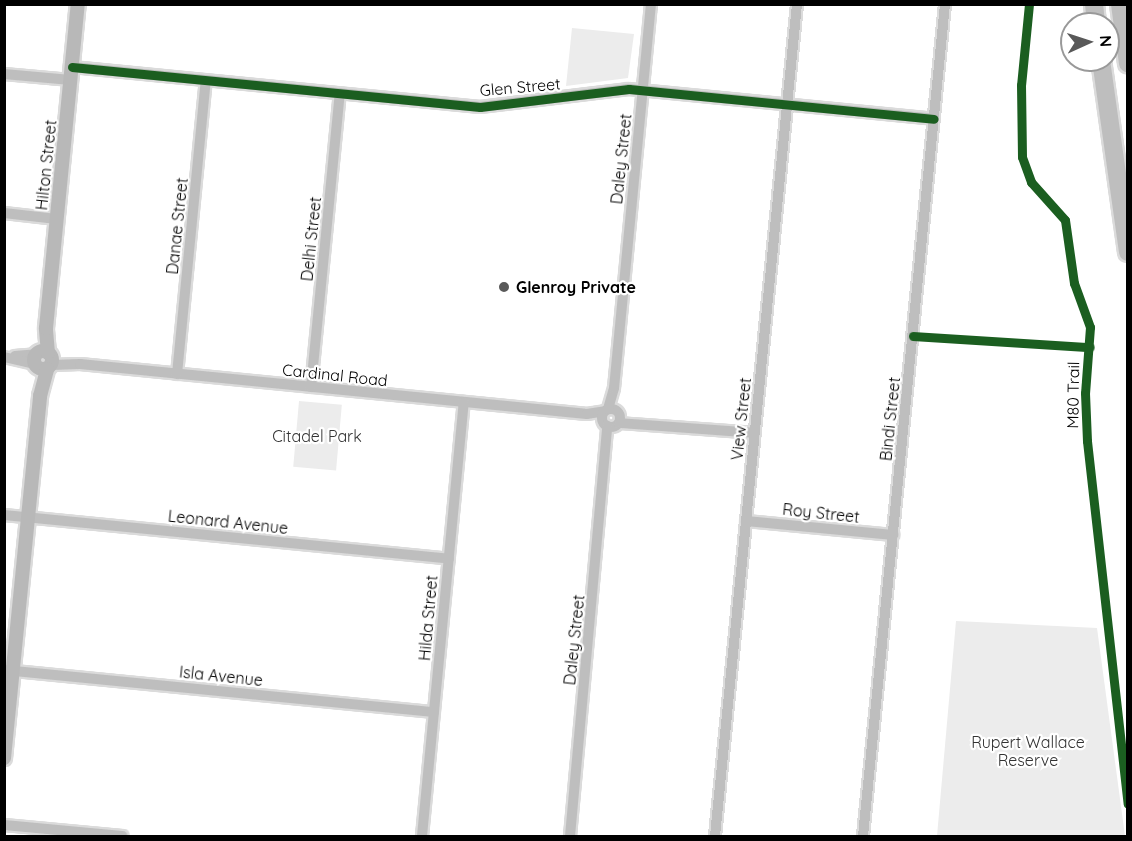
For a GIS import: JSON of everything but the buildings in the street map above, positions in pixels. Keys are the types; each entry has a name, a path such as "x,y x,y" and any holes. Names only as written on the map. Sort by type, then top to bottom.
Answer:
{"highway":[{"path":"1119,4 1128,63"},
{"path":"1103,72 1128,252"}],"street":[{"name":"Hilton Street","path":"4,758 9,671 28,518 78,4"},
{"name":"Daley Street","path":"570,837 651,4"},
{"name":"View Street","path":"715,837 797,4"},
{"name":"Bindi Street","path":"863,837 945,4"},
{"name":"Glen Street","path":"4,74 72,74 206,80 480,107 643,90 934,119"},
{"name":"Danae Street","path":"177,374 206,80"},
{"name":"Delhi Street","path":"311,387 340,93"},
{"path":"4,213 57,219"},
{"name":"Cardinal Road","path":"7,357 587,414 639,422 755,433"},
{"name":"Hilda Street","path":"422,837 464,402"},
{"name":"Leonard Avenue","path":"4,515 449,559"},
{"name":"Roy Street","path":"746,521 893,535"},
{"name":"Isla Avenue","path":"9,671 434,712"},
{"path":"4,825 122,837"}],"green space":[{"path":"572,28 634,34 628,78 566,86"},
{"name":"Citadel Park","path":"299,401 342,405 336,470 293,467"},
{"name":"Rupert Wallace Reserve","path":"956,621 1097,628 1125,836 937,836"}],"cycle path":[{"name":"M80 Trail","path":"1029,4 1021,85 1022,157 1031,182 1065,220 1074,283 1090,327 1085,393 1087,441 1128,804"},
{"path":"72,67 480,107 629,89 934,119"},
{"path":"913,336 1090,347"}],"place":[{"name":"Glenroy Private","path":"504,287"}]}
